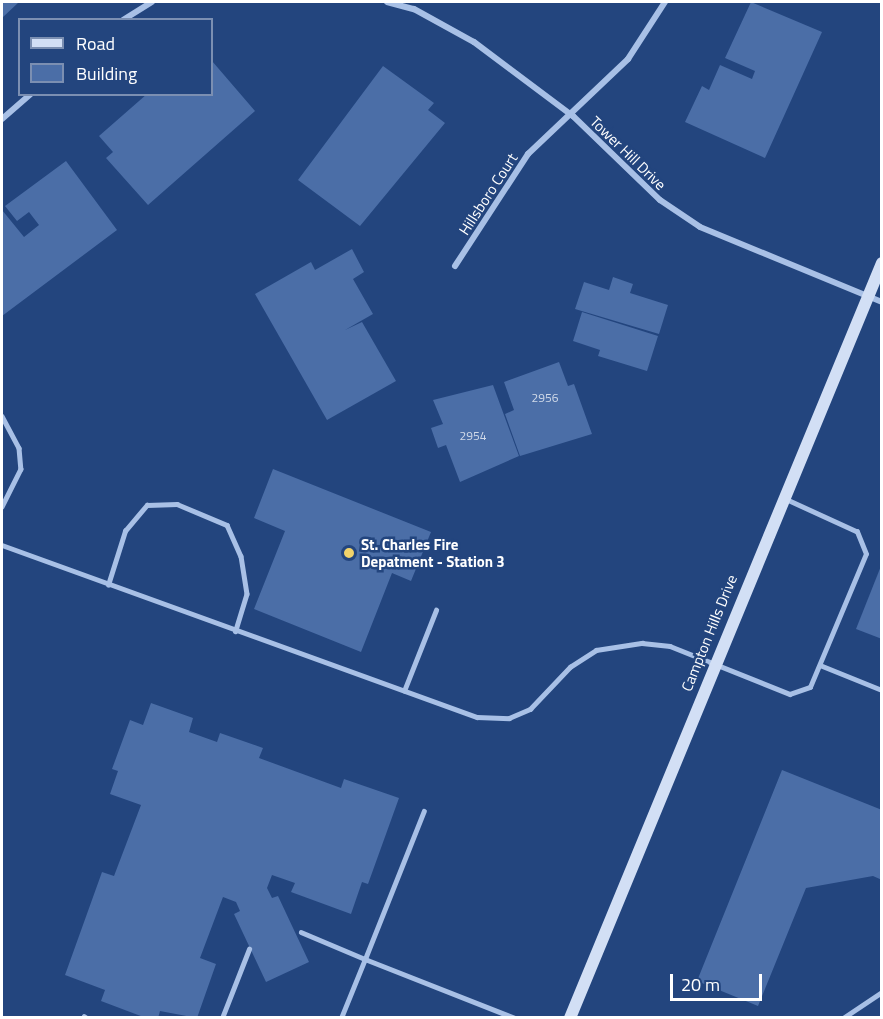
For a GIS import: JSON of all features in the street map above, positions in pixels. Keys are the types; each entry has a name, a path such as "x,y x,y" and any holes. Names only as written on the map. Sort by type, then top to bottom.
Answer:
{"street":[{"path":"126,18 153,2"},
{"name":"Tower Hill Drive","path":"387,2 414,9 474,42 573,116 660,200 700,227 882,302"},
{"name":"Hillsboro Court","path":"455,266 528,154 573,116 642,42 665,2"},
{"path":"2,119 29,96"},
{"name":"Campton Hills Drive","path":"570,1017 714,661 882,263"}],"lane":[{"path":"2,416 19,448 21,469 2,507"},
{"path":"2,545 477,717 509,718 530,709 570,667 596,650 651,644 714,661 790,694 810,687 866,554 857,531 782,497"},
{"path":"108,585 125,531 147,505 177,504 227,525 241,556 247,594 236,631"},
{"path":"404,691 436,610"},
{"path":"819,665 882,690"},
{"path":"341,1017 424,811"},
{"path":"302,932 515,1017"},
{"path":"222,1017 249,949"},
{"path":"843,1017 882,992"}],"building":[{"path":"2,2 19,2 2,18"},
{"path":"751,2 822,32 765,158 685,122 702,86 709,90 720,65 752,79 755,71 725,58"},
{"path":"213,62 255,111 148,205 106,158 113,152 99,136 145,96 213,96"},
{"path":"383,66 434,103 428,110 445,123 360,226 298,180"},
{"path":"66,161 117,230 2,316 2,210 24,237 39,225 29,212 17,221 5,206"},
{"path":"352,249 364,272 353,279 373,314 345,330 362,322 396,381 327,420 255,294 311,262 315,270"},
{"path":"613,277 633,284 630,293 668,305 659,334 575,309 584,282 609,290"},
{"path":"582,312 658,336 647,371 598,356 600,350 573,341"},
{"path":"559,362 568,386 574,384 592,434 520,456 505,414 514,410 504,382"},
{"path":"493,385 519,456 460,482 446,445 438,448 431,428 443,424 433,400"},
{"name":"St. Charles Fire Depatment - Station 3","path":"273,469 431,532 411,581 392,573 361,652 254,609 285,531 254,518"},
{"path":"882,566 882,639 856,629"},
{"path":"151,703 193,718 189,732 217,742 220,733 263,748 259,758 341,788 344,779 399,798 368,884 362,882 351,914 291,892 295,883 272,875 267,888 272,898 278,896 309,962 266,982 234,914 240,911 236,902 223,897 200,958 216,964 197,1018 160,1011 158,1018 146,1018 101,1001 105,990 65,975 102,872 114,876 141,805 110,794 118,771 112,769 130,720 143,725"},
{"path":"782,770 882,810 882,880 873,876 806,888 758,1006 697,981"}],"place":[{"name":"St. Charles Fire Depatment - Station 3","path":"349,553"}]}
